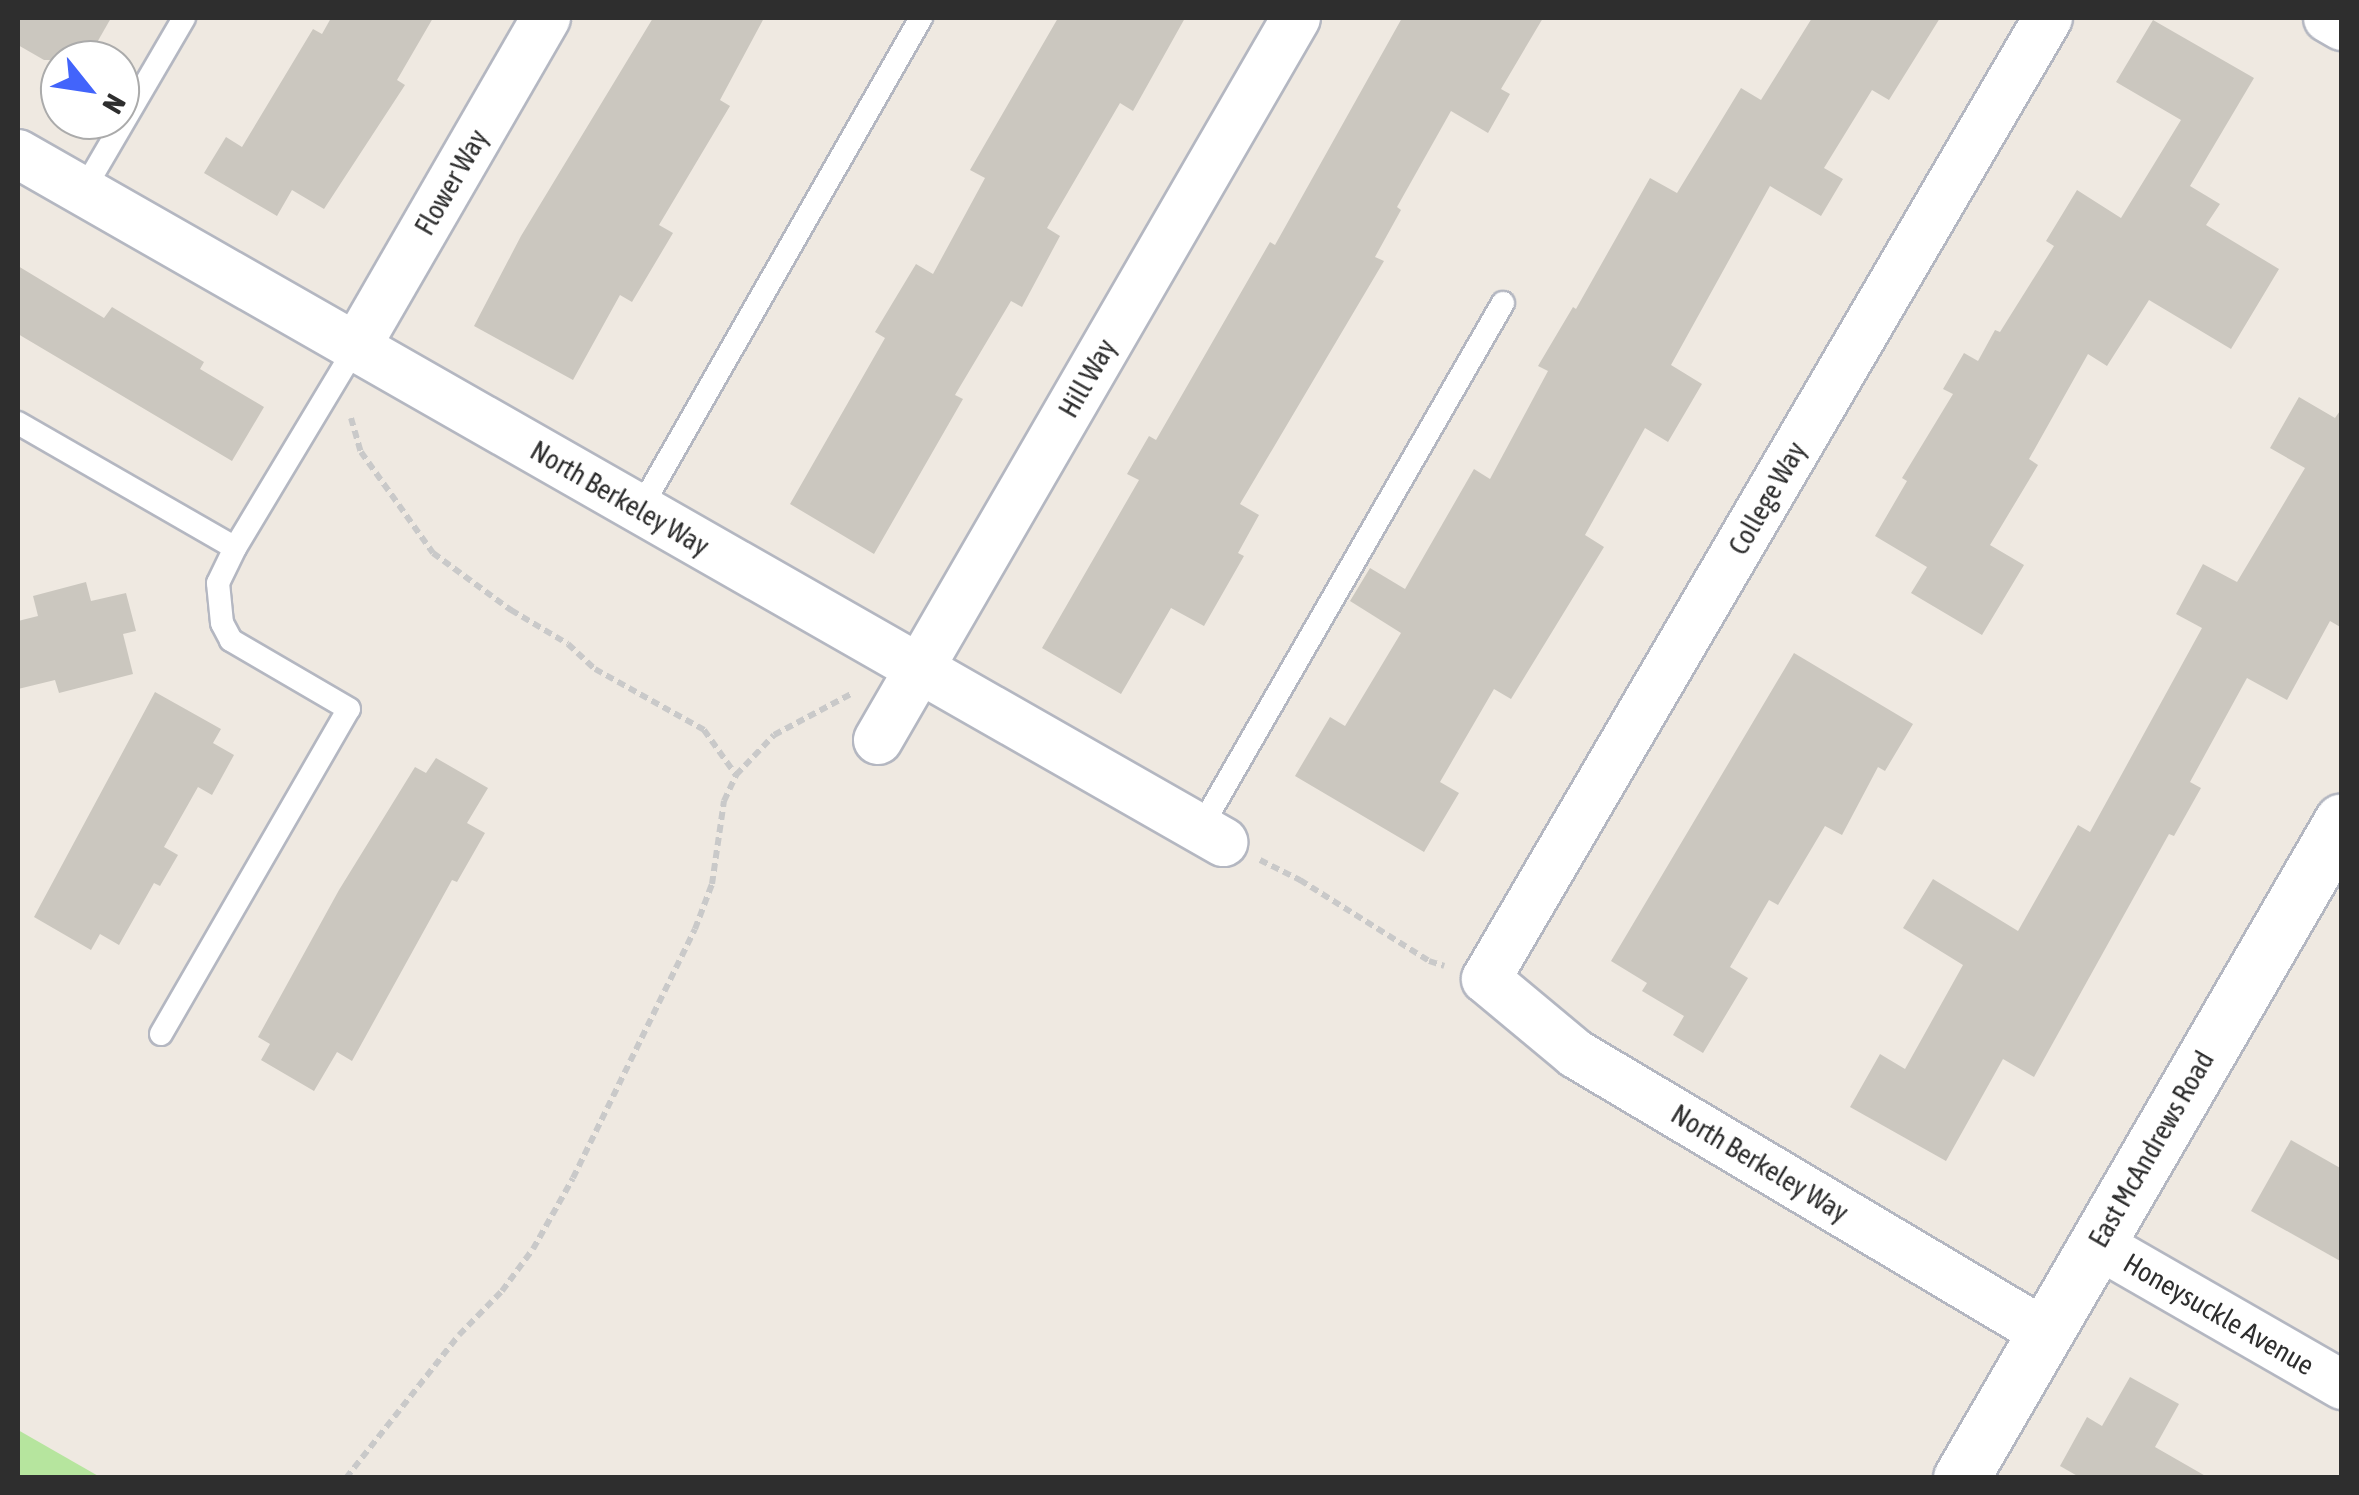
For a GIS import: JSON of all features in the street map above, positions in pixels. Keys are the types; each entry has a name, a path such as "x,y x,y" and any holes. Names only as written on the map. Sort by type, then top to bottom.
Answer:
{"main road":[{"name":"East McAndrews Road","path":"1961,1478 2342,821"}],"street":[{"name":"Flower Way","path":"356,347 546,18"},
{"name":"Hill Way","path":"878,740 1296,18"},
{"name":"College Way","path":"1486,978 2048,18"},
{"path":"2328,18 2342,26"},
{"name":"North Berkeley Way","path":"18,154 1211,836"},
{"name":"North Berkeley Way","path":"1486,978 1576,1054 2045,1332"},
{"name":"Honeysuckle Avenue","path":"2097,1244 2342,1384"}],"lane":[{"path":"83,191 184,18"},
{"path":"640,509 920,18"},
{"path":"1211,836 1503,303"},
{"path":"161,1034 349,709 231,640 222,623 218,583 356,347"},
{"path":"18,423 235,548"}],"path":[{"path":"356,347 350,415 361,452 433,552 511,610 568,644 595,669 704,730 722,749 736,775"},
{"path":"346,1478 459,1335 502,1291 549,1220 618,1092 695,930 712,884 724,801 736,775 774,734 846,696 920,668"},
{"path":"1211,836 1300,880 1428,961 1486,978"}],"green space":[{"path":"18,1430 100,1477 18,1477"}],"building":[{"path":"18,18 111,18 98,40 40,40 40,58 18,45"},
{"path":"331,18 433,18 397,80 405,85 324,209 292,190 277,216 204,173 226,137 242,147 313,29 322,34"},
{"path":"653,18 764,18 720,100 730,106 659,225 673,233 632,302 620,295 573,380 474,326 521,236"},
{"path":"1058,18 1185,18 1133,111 1120,103 1047,228 1060,236 1022,307 1011,301 955,395 963,399 874,554 790,504 885,338 875,332 916,264 933,274 985,178 970,170"},
{"path":"1402,18 1543,18 1501,89 1510,94 1488,133 1451,111 1397,207 1401,210 1375,257 1384,261 1240,504 1259,515 1238,553 1244,556 1204,626 1171,608 1121,694 1042,648 1139,480 1127,474 1149,436 1156,440 1270,242 1275,245"},
{"path":"1812,18 1940,18 1889,100 1872,90 1824,168 1843,179 1821,216 1770,186 1671,365 1702,384 1668,442 1645,428 1585,535 1604,547 1511,699 1494,689 1440,782 1459,793 1424,852 1295,776 1330,717 1345,726 1401,633 1350,601 1370,568 1405,589 1474,469 1490,479 1548,371 1538,366 1573,307 1576,309 1650,178 1677,193 1741,88 1761,100"},
{"path":"2153,20 2254,78 2190,186 2220,204 2206,225 2279,269 2231,349 2149,300 2107,366 2088,354 2029,459 2038,465 1990,545 2024,565 1982,635 1911,593 1927,567 1875,536 1907,481 1902,478 1953,394 1943,389 1964,353 1978,361 1995,330 2000,332 2054,246 2046,241 2077,190 2121,218 2181,120 2116,82"},
{"path":"18,266 104,318 112,307 204,362 200,369 264,407 232,461 18,334"},
{"path":"2299,397 2335,418 2342,408 2342,628 2330,621 2287,700 2247,678 2190,782 2201,788 2174,836 2169,834 2034,1077 2003,1059 1946,1161 1850,1107 1880,1054 1905,1069 1963,965 1903,928 1933,879 2018,931 2078,825 2090,832 2202,628 2176,614 2203,564 2237,582 2305,468 2270,448"},
{"path":"86,582 91,601 126,593 136,631 123,634 133,674 59,693 55,680 18,689 18,621 38,616 33,596"},
{"path":"1794,653 1913,724 1885,771 1878,767 1842,835 1825,826 1778,905 1769,900 1730,967 1748,978 1703,1053 1673,1035 1684,1016 1642,991 1647,983 1611,961"},
{"path":"155,692 221,729 213,743 234,755 212,795 198,787 164,847 178,855 160,886 154,883 119,945 100,934 91,950 34,917"},
{"path":"436,758 488,788 467,823 485,833 457,882 452,880 352,1061 337,1052 314,1091 261,1060 270,1044 258,1037 339,890 415,767 426,773"},
{"path":"2291,1140 2342,1169 2342,1262 2251,1211"},
{"path":"2130,1377 2179,1404 2155,1447 2209,1478 2081,1478 2060,1466 2087,1417 2102,1426"}]}
